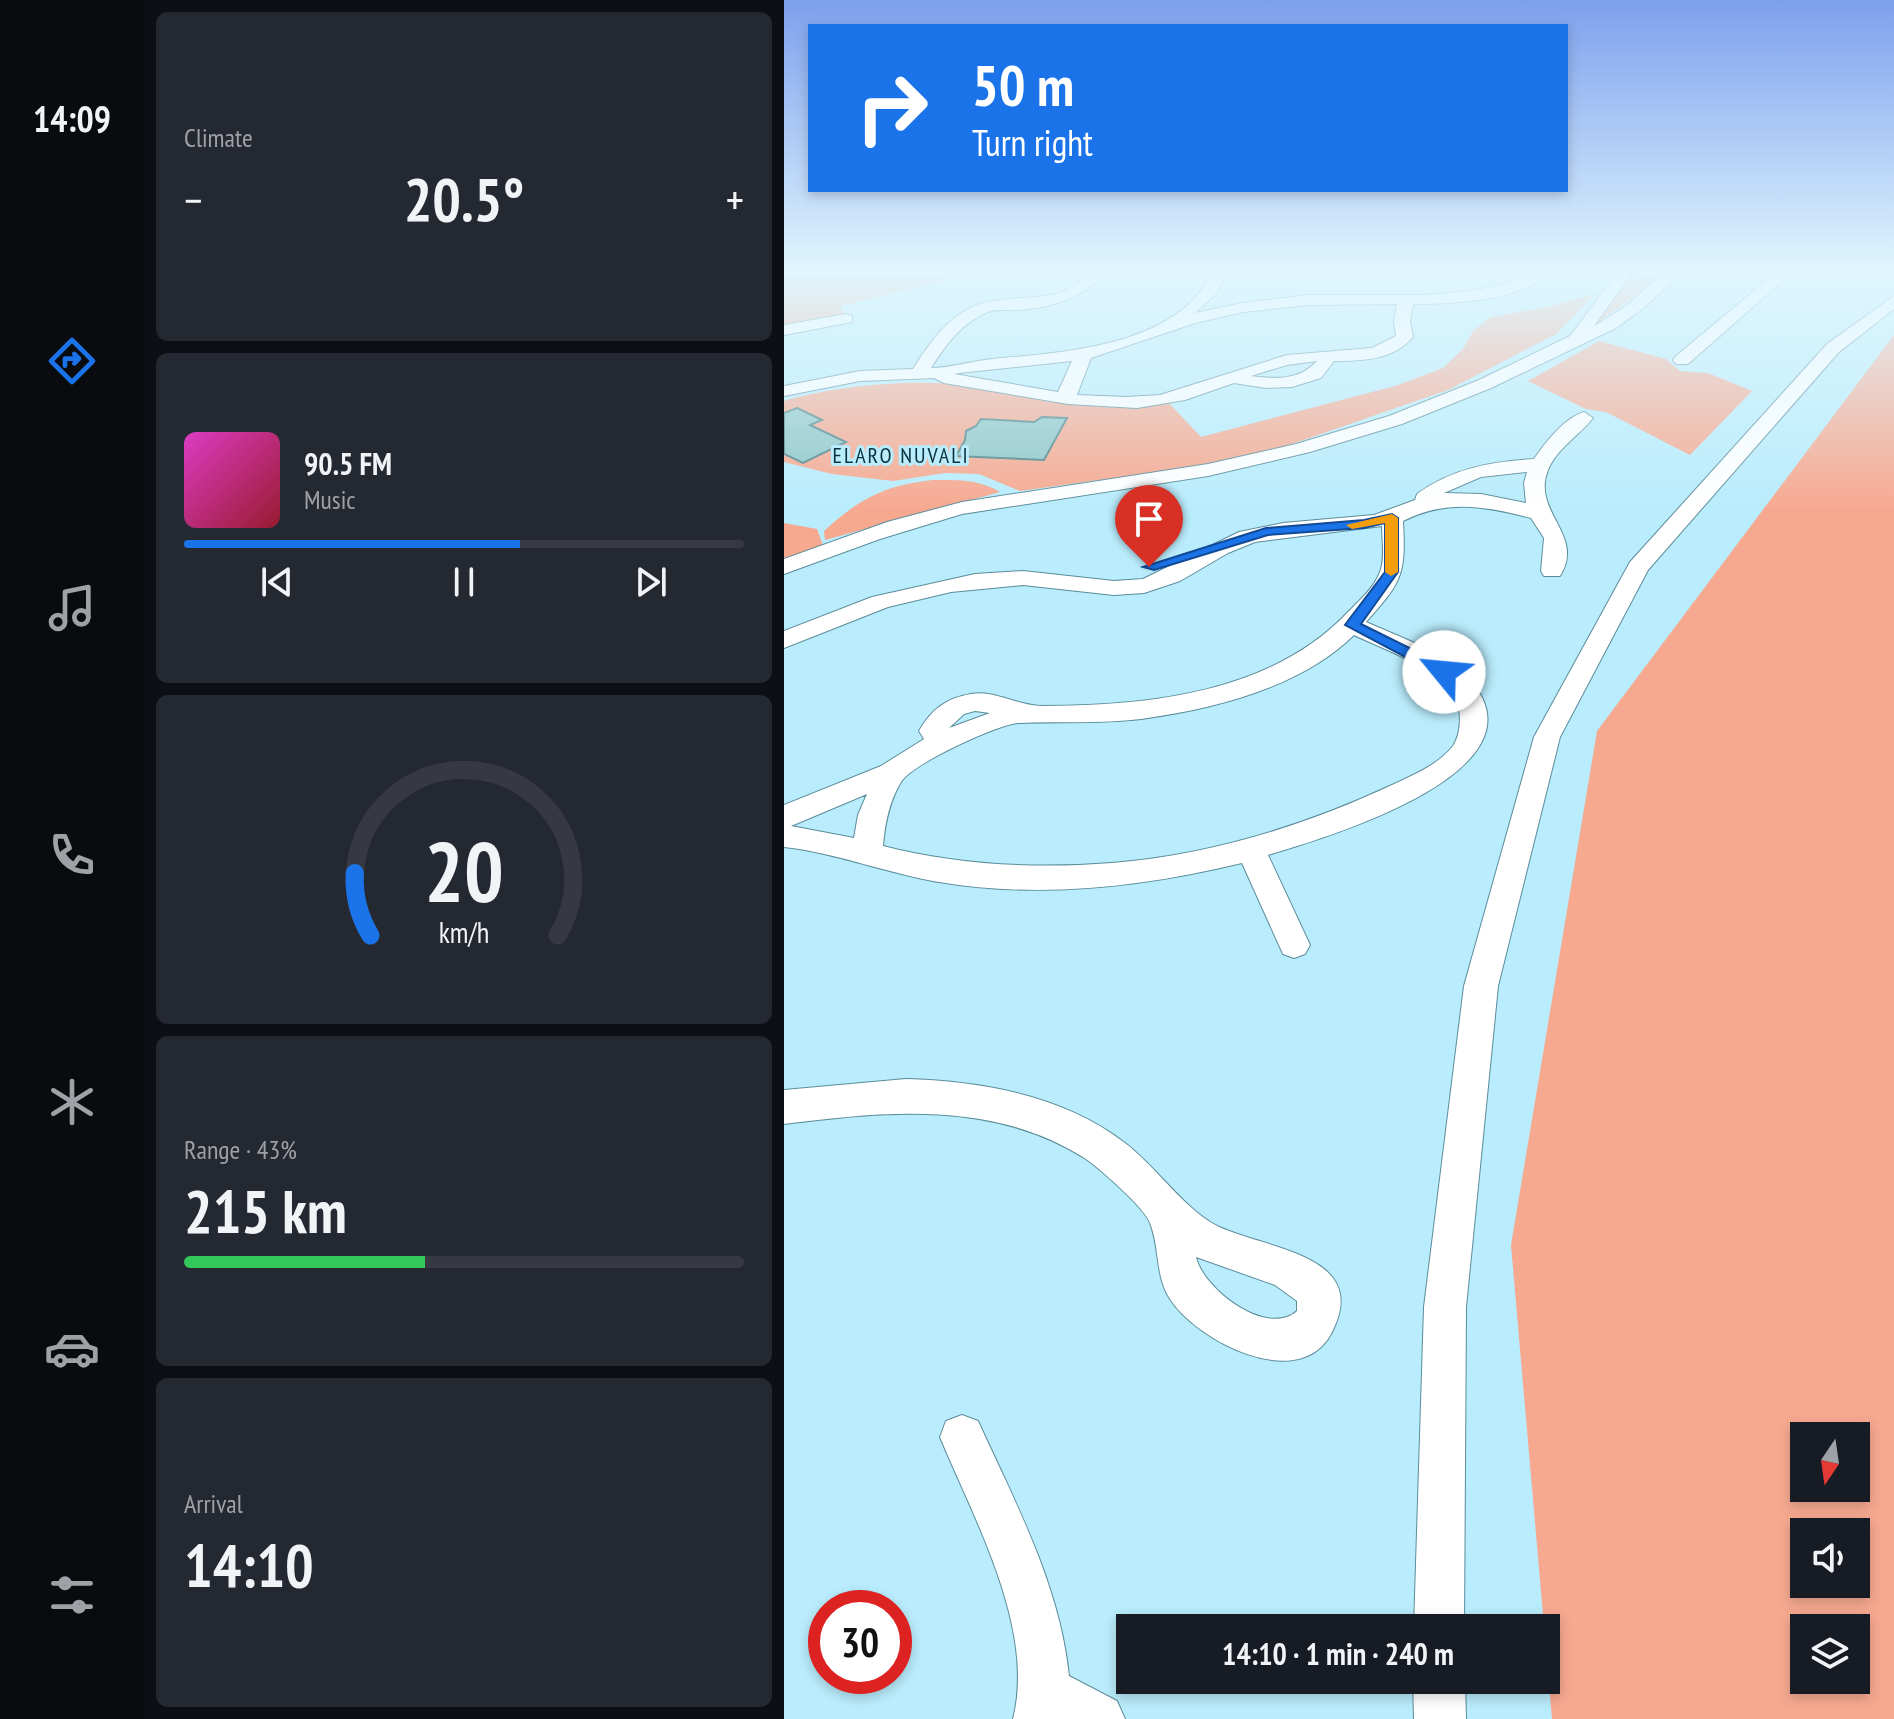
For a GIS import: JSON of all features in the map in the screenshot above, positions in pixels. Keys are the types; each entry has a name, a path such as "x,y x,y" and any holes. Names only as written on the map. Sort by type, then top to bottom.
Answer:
{"street":[{"path":"919,373 936,350"},
{"path":"784,391 860,376 939,373 1101,350"},
{"path":"939,373 944,378 1109,403 1158,400 1231,379 1263,384 1298,380 1319,372 1329,355 1381,350"},
{"path":"784,567 888,528 960,509 1016,497 1209,470 1313,446 1490,384 1555,350"},
{"path":"1682,360 1694,350"},
{"path":"1439,1614 1445,1307 1481,986 1547,737 1638,567 1831,350"},
{"path":"1068,399 1067,390 1084,355"},
{"path":"1552,571 1554,538 1552,530 1538,513 1535,489 1538,465 1549,449 1584,418"},
{"path":"784,654 795,636 884,601 929,589 980,581 1056,580 1112,574 1214,550 1266,532 1364,524 1392,518 1441,484 1463,474 1538,465"},
{"path":"1416,504 1448,496 1538,513"},
{"path":"784,817 891,773 940,741 1017,713 1121,713 1179,706 1241,688 1289,667 1352,625 1392,572 1392,518"},
{"path":"784,836 817,838 936,870 1001,877 1073,877 1137,872 1250,848 1360,814 1440,773 1459,757 1473,732 1468,696 1459,683 1431,664 1352,625"},
{"path":"867,852 872,815 891,773"},
{"path":"1250,848 1294,945"},
{"path":"784,1107 925,1093 991,1101 1047,1120 1099,1147 1144,1185 1168,1212"},
{"path":"962,1437 1018,1569 1035,1622 1042,1705 1099,1719"},
{"path":"1439,1694 1440,1719"}],"shaded area":[{"path":"1462,350 1525,350 1448,390 1286,446 1192,467 1020,491 979,474 945,473 893,481 832,474 784,462 784,401 851,387 946,383 979,386 1072,405 1168,402 1201,437 1395,386 1443,368"},
{"path":"1583,350 1633,350 1666,359 1680,371 1708,373 1752,391 1690,455 1606,412 1586,409 1528,381"},
{"path":"1883,350 1894,350 1894,1719 1552,1719 1550,1694 1560,1694 1560,1614 1543,1614 1511,1245 1597,731"},
{"path":"933,480 976,482 1000,492 825,540 824,531 861,502 887,490"},
{"path":"784,523 817,529 825,551 784,567"}],"building":[{"path":"797,408 822,420 810,425 846,442 803,463 784,454 784,413"},
{"path":"1042,417 1067,418 1044,460 956,456 965,440 966,431 981,419 1034,422"}],"slow traffic":[{"path":"1352,525 1392,518 1394,560 1391,572"}],"district":[{"name":"ELARO NUVALI","path":"901,455"}],"route":[{"path":"1149,567 1266,532 1364,524 1392,518 1392,572 1352,625 1444,672"}]}
